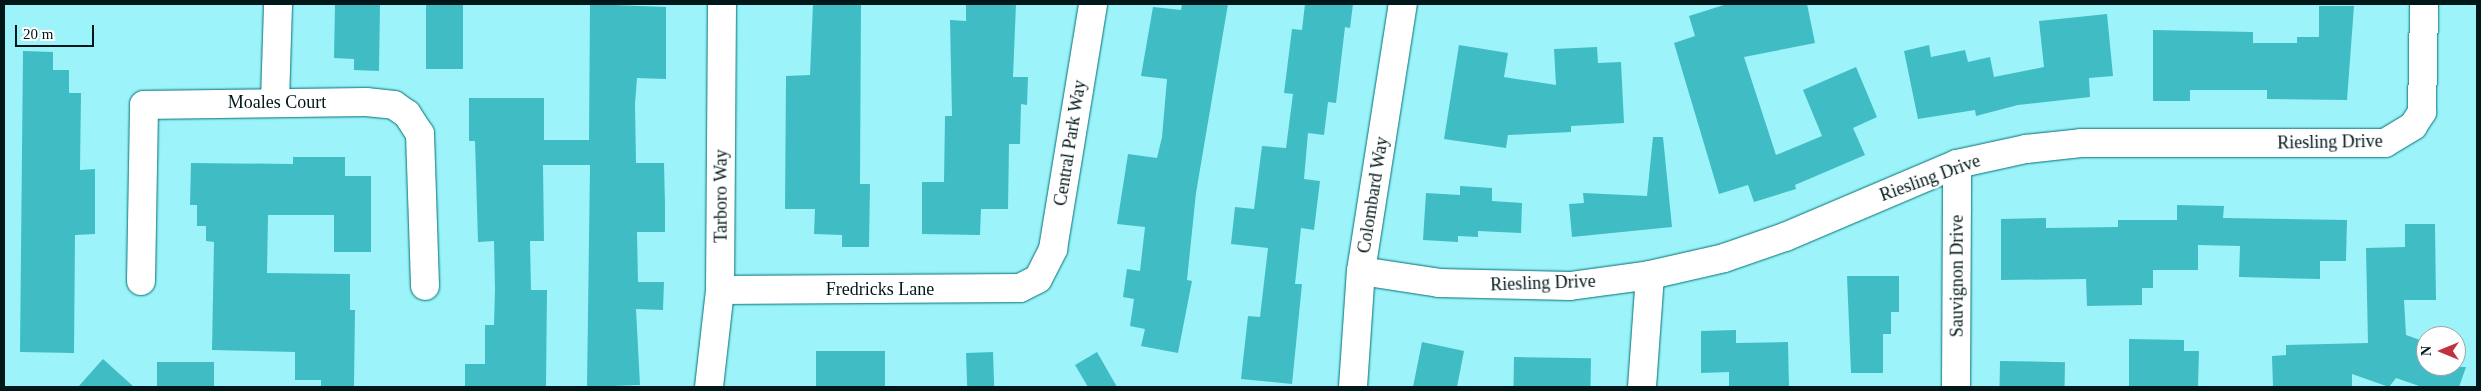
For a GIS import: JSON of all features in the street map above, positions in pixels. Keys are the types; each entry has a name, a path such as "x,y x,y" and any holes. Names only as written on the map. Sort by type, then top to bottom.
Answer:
{"street":[{"path":"276,101 278,4"},
{"name":"Tarboro Way","path":"709,387 720,290 722,4"},
{"name":"Central Park Way","path":"1038,278 1053,249 1093,4"},
{"name":"Colombard Way","path":"1353,387 1362,271 1403,4"},
{"name":"Riesling Drive","path":"1362,271 1439,283 1504,287 1570,286 1650,275 1724,258 1786,237 1957,164 2026,149 2081,144 2385,143 2413,126 2422,112 2424,4"},
{"name":"Moales Court","path":"141,281 144,105 276,101 394,105 407,114 420,134 425,286"},
{"name":"Sauvignon Drive","path":"1956,387 1957,164"},
{"path":"1642,387 1650,275"},
{"name":"Fredricks Lane","path":"720,290 1020,288 1038,278"}],"building":[{"path":"335,4 380,4 379,71 354,70 354,59 334,58"},
{"path":"426,4 463,4 463,69 426,69"},
{"path":"590,4 666,7 666,79 637,78 635,104 636,163 664,163 665,204 665,232 637,232 638,282 664,282 663,310 636,309 640,385 587,387 590,165 543,165 544,241 530,241 531,290 547,290 546,386 465,387 465,364 485,364 485,325 494,325 495,289 494,241 478,242 475,141 469,141 469,98 544,98 544,140 589,140"},
{"path":"813,4 861,4 860,184 870,184 869,247 842,247 842,235 814,234 815,209 785,209 786,76 810,75"},
{"path":"966,4 1016,4 1013,77 1028,77 1027,105 1021,104 1020,144 1009,144 1008,209 981,209 980,235 922,234 922,182 944,182 945,116 952,116 950,20 966,21"},
{"path":"1182,4 1228,4 1196,193 1187,280 1192,281 1178,353 1141,346 1145,329 1130,326 1134,299 1123,297 1127,269 1140,271 1145,227 1117,224 1128,154 1157,158 1162,137 1167,79 1141,76 1153,7 1181,10"},
{"path":"1305,4 1353,4 1350,28 1345,27 1336,103 1328,102 1324,135 1308,133 1304,179 1320,181 1314,230 1301,228 1295,284 1302,284 1292,384 1241,379 1248,316 1260,317 1268,248 1231,244 1235,207 1254,209 1262,146 1286,148 1293,94 1284,93 1292,29 1302,30"},
{"path":"1727,4 1807,4 1815,43 1744,57 1776,155 1822,136 1803,90 1856,67 1877,117 1853,128 1865,155 1795,185 1796,189 1754,202 1748,185 1719,194 1674,43 1695,36 1689,16"},
{"path":"2319,6 2354,6 2347,100 2267,99 2267,90 2190,90 2190,101 2153,101 2153,30 2253,32 2253,43 2297,43 2297,37 2319,37"},
{"path":"2107,14 2113,76 2089,78 2090,97 2018,105 1976,116 1975,110 1918,119 1904,51 1929,45 1931,57 1965,50 1968,62 1990,57 1994,77 2044,67 2039,21"},
{"path":"1459,45 1508,53 1504,77 1556,85 1554,49 1597,47 1598,63 1621,62 1624,123 1571,126 1571,132 1508,135 1506,148 1444,139"},
{"path":"23,51 53,52 53,70 69,70 69,93 81,93 80,170 95,169 95,234 75,235 74,353 20,352"},
{"path":"1653,137 1663,137 1672,227 1572,237 1569,204 1584,203 1583,193 1647,196"},
{"path":"293,157 345,157 345,176 371,176 371,252 334,252 334,215 268,215 267,273 350,274 350,310 355,310 354,387 321,387 321,380 295,380 295,352 212,350 214,242 206,241 206,226 197,226 197,205 190,205 191,163 293,164"},
{"path":"1460,186 1492,188 1492,201 1522,203 1521,233 1478,231 1478,237 1458,236 1458,242 1423,240 1426,193 1460,195"},
{"path":"2177,205 2224,206 2223,218 2347,220 2346,261 2320,261 2320,279 2239,277 2240,246 2198,245 2198,270 2153,270 2153,288 2142,288 2142,305 2087,306 2086,279 2001,280 2001,219 2046,218 2046,228 2118,227 2118,220 2177,220"},
{"path":"2405,224 2435,224 2436,300 2404,300 2406,335 2416,338 2416,376 2463,376 2459,387 2422,387 2396,378 2389,387 2352,374 2352,387 2273,387 2272,356 2286,355 2286,345 2368,343 2366,248 2405,247"},
{"path":"1847,276 1899,276 1899,312 1891,312 1891,334 1883,334 1883,373 1851,373"},
{"path":"1736,330 1736,343 1788,342 1789,387 1729,387 1729,372 1701,373 1701,331"},
{"path":"2129,339 2184,340 2184,351 2199,351 2198,387 2129,387"},
{"path":"1422,342 1464,351 1457,387 1413,387"},
{"path":"816,351 885,351 885,387 816,387"},
{"path":"993,352 994,387 967,387 966,353"},
{"path":"1097,352 1117,387 1088,387 1075,365"},
{"path":"1514,357 1591,358 1590,387 1513,387"},
{"path":"103,359 134,387 78,387"},
{"path":"2000,361 2065,362 2065,387 2000,387"},
{"path":"157,362 214,362 214,387 157,387"}]}
